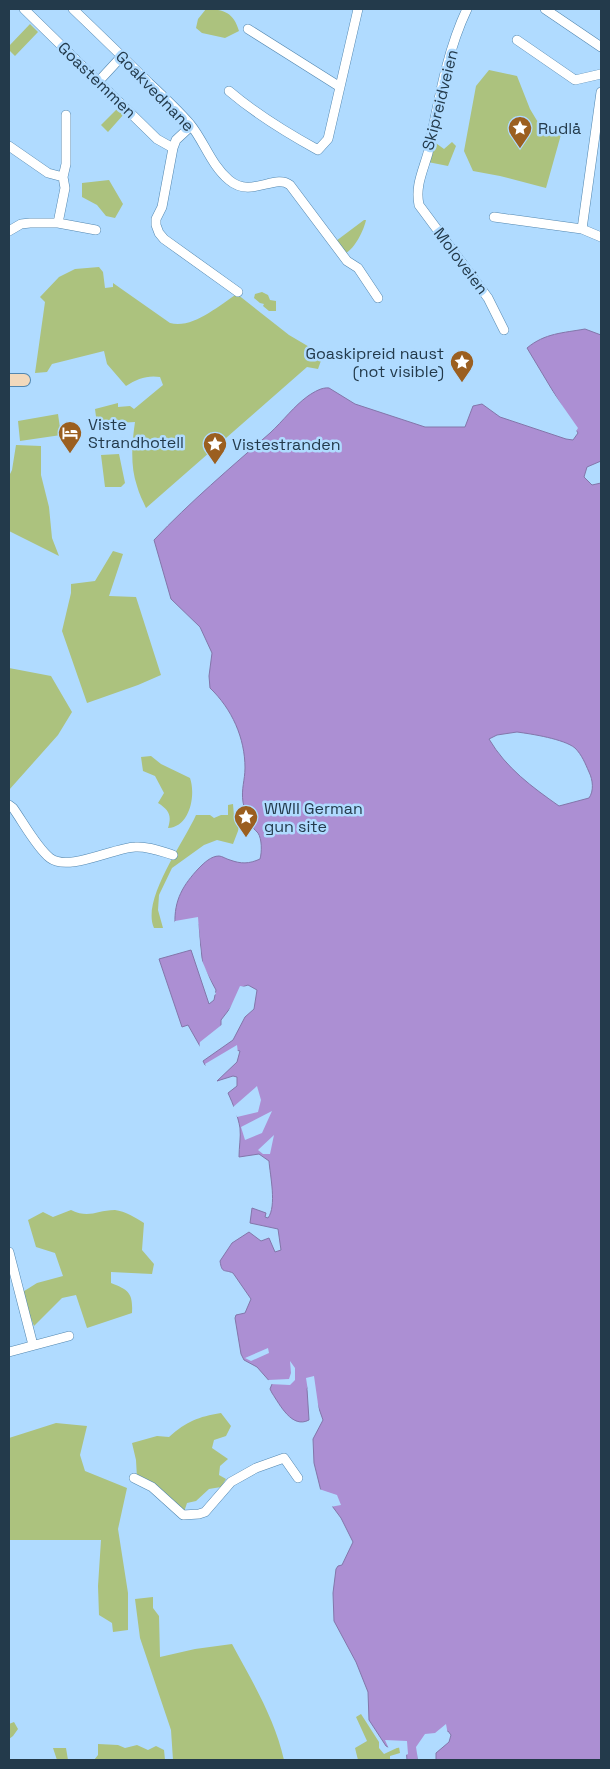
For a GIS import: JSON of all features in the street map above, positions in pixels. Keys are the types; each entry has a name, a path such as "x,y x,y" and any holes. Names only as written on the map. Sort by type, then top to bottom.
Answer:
{"main road":[{"path":"9,380 24,380"}],"street":[{"name":"Goastemmen","path":"24,9 157,138 173,148"},
{"name":"Goakvednane","path":"73,9 191,126 218,169 230,181 242,187 256,188 278,182 285,182 290,185 347,262 358,268 378,298"},
{"path":"230,90 247,106 267,120 318,150 328,140 358,9"},
{"name":"Skipreidveien","path":"417,192 426,161 446,68 460,23 467,9"},
{"path":"545,9 601,47"},
{"path":"248,29 340,87"},
{"path":"517,40 575,80 601,74"},
{"path":"98,82 122,56"},
{"path":"582,229 597,158 601,92"},
{"path":"58,223 66,164 66,115"},
{"path":"191,126 176,140 173,148 162,207 156,219 158,233 238,292"},
{"path":"9,146 48,173 63,177"},
{"name":"Moloveien","path":"417,192 419,205 488,298 504,330"},
{"path":"494,217 582,229 601,237"},
{"path":"9,231 21,224 30,223 58,223 96,230"},
{"path":"9,805 41,849 50,858 62,863 71,863 134,846 146,846 173,855"},
{"path":"9,1252 33,1345"},
{"path":"9,1352 69,1336"},
{"path":"134,1478 152,1487 183,1515 205,1512 230,1482 256,1468 284,1458 298,1478"}],"green space":[{"path":"206,9 227,13 234,20 239,31 225,38 202,33 196,28 198,19"},
{"path":"30,24 38,32 15,56 9,50 9,46"},
{"path":"489,70 517,76 530,109 542,129 562,131 546,188 473,171 464,151 476,86"},
{"path":"118,108 124,114 108,132 101,125"},
{"path":"433,141 444,149 452,142 456,146 448,166 428,162"},
{"path":"109,180 123,204 115,218 106,216 97,205 82,197 82,183"},
{"path":"366,220 365,224 359,238 346,253 336,241"},
{"path":"99,267 103,272 105,288 113,287 113,283 170,323 188,323 196,320 237,294 289,335 323,355 318,369 307,367 146,508 133,470 132,446 135,422 97,424 95,409 118,403 118,407 130,406 134,409 163,385 160,377 142,378 126,386 107,364 104,351 52,364 47,372 35,373 45,302 40,297 59,277 75,269"},
{"path":"262,292 268,295 270,300 276,301 276,311 269,311 263,306 264,304 254,298 255,294"},
{"path":"58,414 61,435 20,441 18,421"},
{"path":"16,445 41,446 41,475 49,507 52,538 59,556 9,531 9,476 12,470"},
{"path":"119,454 125,483 121,487 105,487 101,455"},
{"path":"113,551 123,554 109,596 136,597 161,675 87,703 62,631 71,593 71,584 95,581"},
{"path":"9,668 51,676 72,712 58,735 9,790"},
{"path":"151,756 161,764 190,778 192,793 190,809 182,822 176,826 168,828 169,813 158,803 164,793 155,776 143,771 141,757"},
{"path":"233,804 234,816 240,821 233,844 217,840 204,845 172,868 159,895 158,910 163,928 154,928 152,916 153,902 158,887 196,815 210,815 214,818 228,815 228,805"},
{"path":"71,1210 88,1214 115,1210 130,1215 144,1223 142,1250 154,1264 152,1274 111,1272 111,1283 129,1293 132,1301 132,1313 87,1328 76,1295 62,1298 34,1326 21,1293 37,1283 63,1276 55,1253 36,1247 28,1220 43,1212 53,1217"},
{"path":"221,1413 231,1426 226,1436 214,1440 212,1448 228,1459 220,1466 219,1475 226,1479 221,1487 209,1489 196,1501 187,1503 184,1512 137,1478 136,1460 132,1443 157,1436 169,1437 193,1420"},
{"path":"56,1423 87,1426 80,1455 85,1471 127,1488 118,1529 128,1593 128,1630 113,1632 112,1623 99,1615 98,1586 101,1540 9,1540 9,1438"},
{"path":"153,1597 153,1608 159,1616 160,1657 195,1649 232,1644 269,1715 284,1760 173,1760 171,1730 140,1638 135,1599"},
{"path":"361,1714 379,1742 379,1748 384,1754 399,1747 400,1753 390,1756 390,1760 358,1760 355,1748 367,1741 356,1717"},
{"path":"14,1722 18,1729 9,1739 9,1724"},
{"path":"98,1744 118,1745 125,1748 137,1745 148,1750 156,1746 164,1750 165,1760 94,1760 98,1755"},
{"path":"53,1748 66,1748 68,1760 57,1760"}],"shaded area":[{"path":"585,329 601,335 601,461 587,467 584,477 592,485 601,483 601,1760 436,1760 436,1753 449,1742 451,1735 448,1731 428,1738 418,1747 418,1760 407,1760 406,1747 400,1745 386,1746 369,1720 368,1692 356,1662 334,1621 333,1593 336,1569 342,1565 353,1542 341,1518 321,1491 314,1463 313,1439 323,1420 310,1383 307,1389 309,1420 303,1422 292,1419 279,1404 270,1389 272,1384 257,1367 244,1360 241,1354 235,1318 236,1315 245,1313 251,1299 233,1273 222,1268 220,1261 232,1243 249,1232 261,1241 269,1238 275,1252 281,1250 278,1229 250,1223 252,1208 266,1213 265,1217 268,1218 271,1213 273,1198 269,1161 259,1154 239,1157 240,1128 228,1093 237,1086 237,1077 233,1076 217,1081 237,1062 240,1051 236,1050 211,1065 205,1065 203,1061 233,1040 245,1017 254,1009 257,990 248,985 242,987 221,1020 221,1033 201,1048 188,1025 182,1027 159,959 191,950 209,1004 214,1000 216,990 203,966 198,924 175,924 178,900 188,881 208,860 219,856 241,863 256,861 260,859 261,842 258,833 250,824 243,805 242,793 245,768 240,735 225,705 210,688 209,676 212,653 200,627 171,599 154,540 225,472 270,433 298,404 310,394 324,388 329,388 355,404 425,427 465,427 473,406 482,404 500,417 573,440 578,433 527,348 547,336","holes":["517,732 556,740 575,748 580,753 591,778 592,789 589,798 559,806 529,784 503,759 489,739 497,735"]}],"pier":[{"path":"550,388 578,428 574,435 575,432 549,390"},
{"path":"198,917 201,958 216,994 212,996 213,990 200,966 196,926 177,929 173,924 175,921"},
{"path":"240,986 247,987 226,1017"},
{"path":"224,1023 223,1034 202,1050 199,1050 200,1042"},
{"path":"237,1045 238,1053 212,1068 207,1068 205,1064"},
{"path":"257,1086 261,1100 258,1112 237,1117 232,1108"},
{"path":"272,1111 262,1133 245,1140 241,1127"},
{"path":"274,1135 270,1154 263,1154 258,1150"},
{"path":"268,1348 269,1353 251,1361 245,1358"},
{"path":"290,1361 295,1368 295,1380 290,1385 269,1384 268,1380 289,1379 291,1373"},
{"path":"314,1376 320,1418 310,1388 310,1404 306,1378"},
{"path":"319,1489 337,1495 341,1505 330,1507 320,1494"},
{"path":"446,1724 448,1735 429,1740 420,1748 421,1760 418,1760 416,1747 425,1734 435,1733"},
{"path":"385,1740 407,1741 408,1754 404,1756 403,1747 389,1749"}],"place":[{"name":"Rudlå","path":"520,149"},
{"name":"Goaskipreid naust (not visible)","path":"462,383"},
{"name":"Viste Strandhotell","path":"70,454"},
{"name":"Vistestranden","path":"215,465"},
{"name":"WWII German gun site","path":"246,838"}]}
